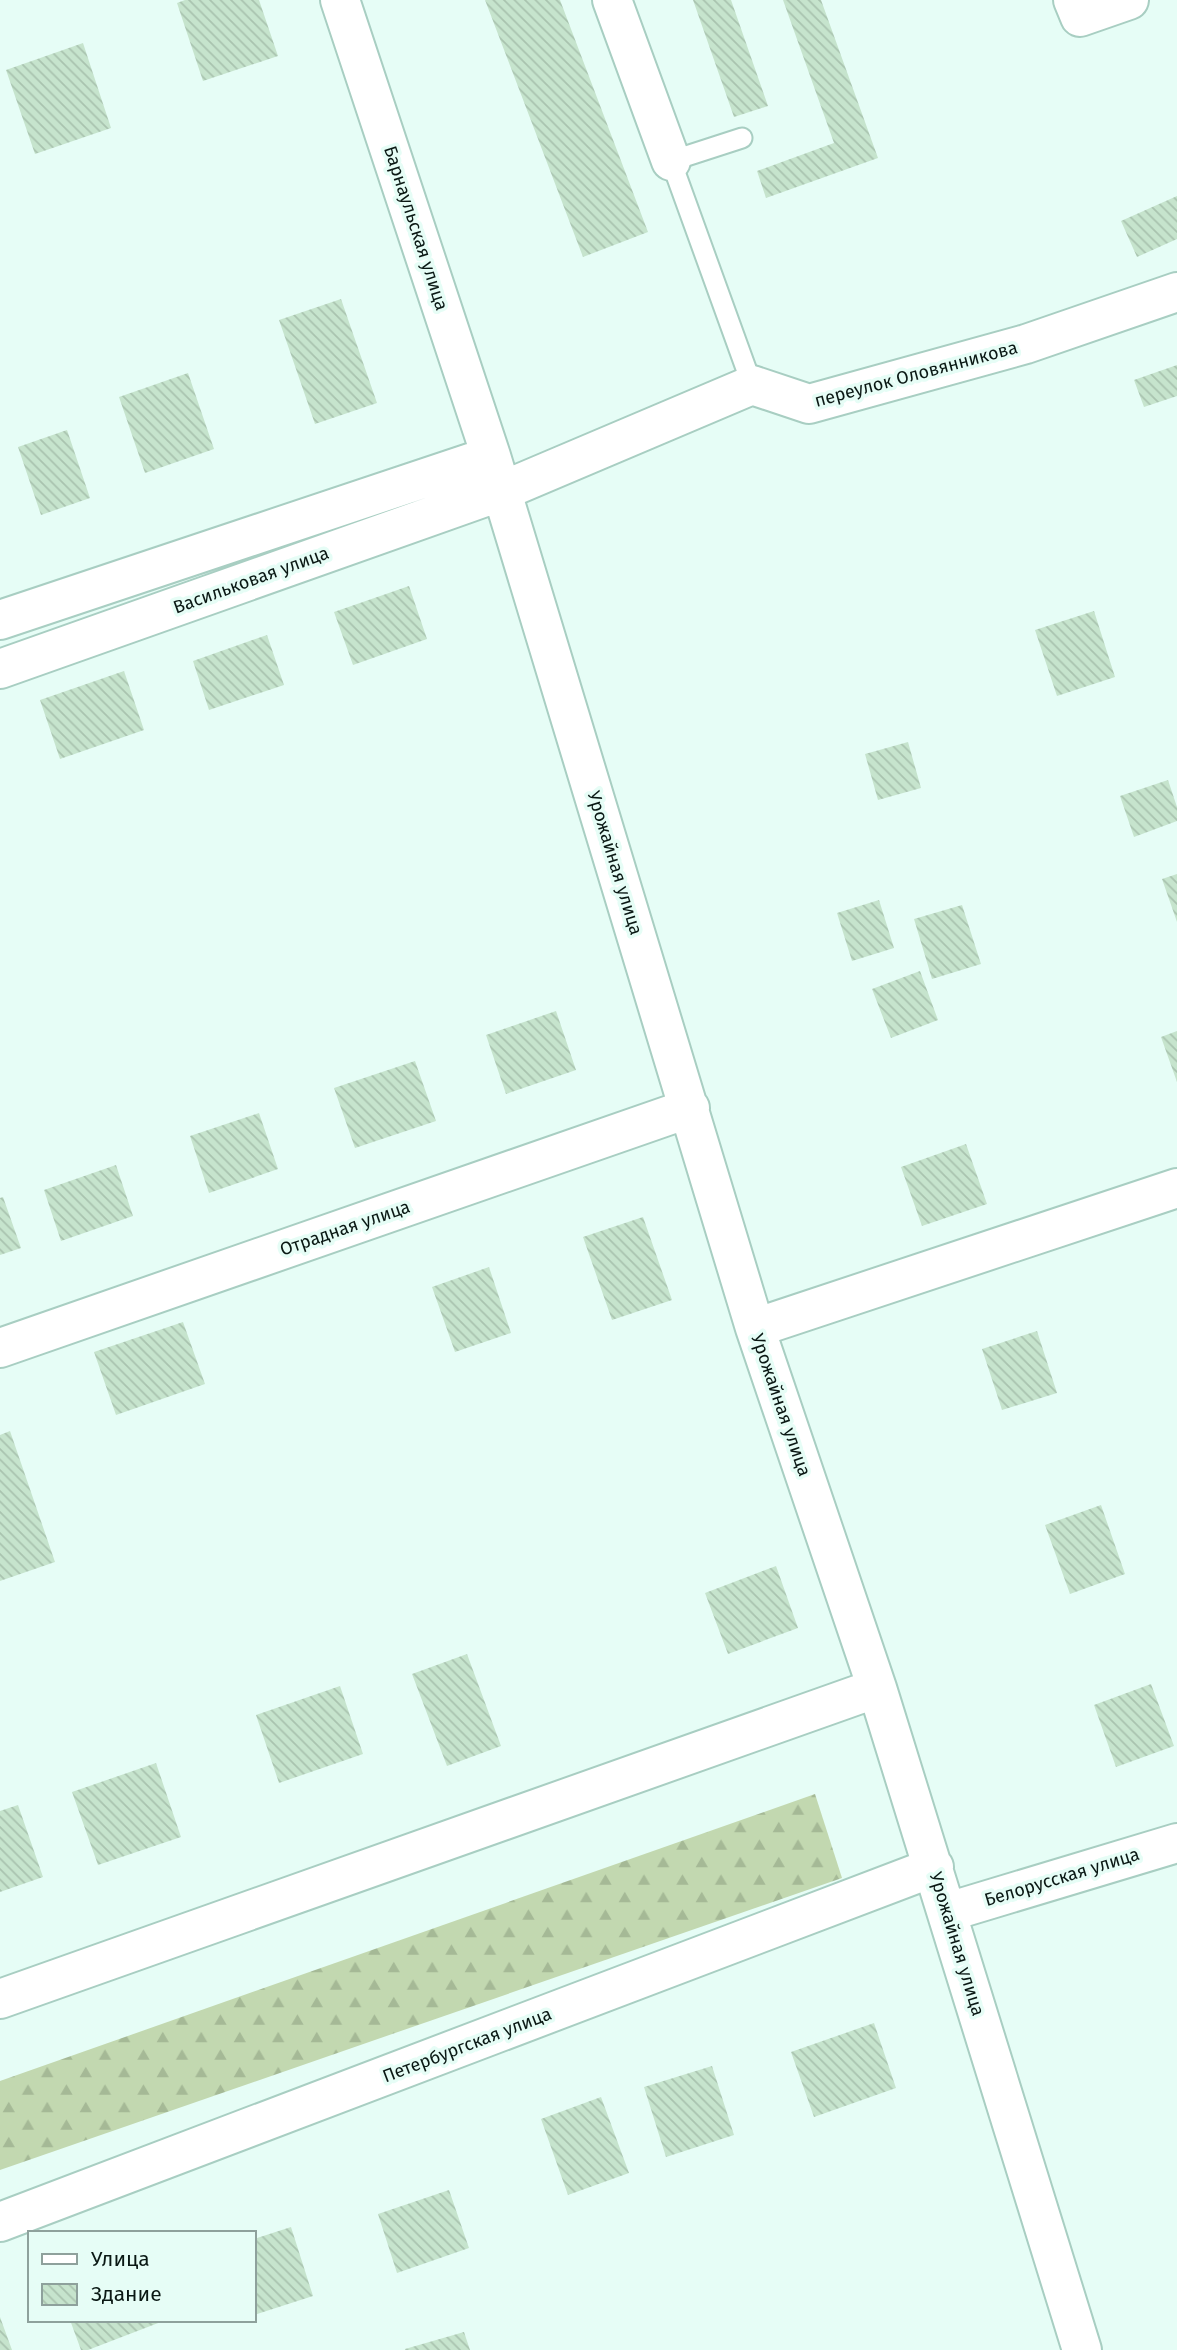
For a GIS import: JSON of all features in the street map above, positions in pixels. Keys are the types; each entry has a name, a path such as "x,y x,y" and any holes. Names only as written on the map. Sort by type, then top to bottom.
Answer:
{"street":[{"name":"Барнаульская улица","path":"340,0 497,474"},
{"path":"612,0 671,161"},
{"path":"1073,0 1080,17 1129,0"},
{"name":"переулок Оловянникова","path":"752,385 809,404 1026,344 1177,292"},
{"path":"0,620 497,474 752,385"},
{"name":"Васильковая улица","path":"0,669 497,474"},
{"name":"Урожайная улица","path":"497,474 755,1328 877,1688 1082,2350"},
{"name":"Отрадная улица","path":"0,1348 690,1108"},
{"path":"755,1328 1177,1188"},
{"path":"0,1999 877,1688"},
{"name":"Белорусская улица","path":"948,1912 1177,1843"},
{"name":"Петербургская улица","path":"0,2222 934,1867"}],"lane":[{"path":"742,138 671,161 752,385"}],"green space":[{"path":"815,1794 842,1878 0,2170 0,2081"}],"building":[{"path":"185,0 259,0 278,56 203,81 177,3"},
{"path":"485,0 560,0 648,232 583,257"},
{"path":"693,0 731,0 768,106 734,117"},
{"path":"783,0 821,0 878,158 766,198 757,171 834,143"},
{"path":"83,43 111,128 35,154 6,70"},
{"path":"1177,196 1177,239 1137,257 1121,221"},
{"path":"341,299 377,403 315,424 279,320"},
{"path":"1177,365 1177,396 1144,407 1134,380"},
{"path":"188,373 214,449 145,473 119,397"},
{"path":"67,430 90,498 41,515 18,447"},
{"path":"409,586 427,639 353,665 334,612"},
{"path":"1094,611 1115,677 1057,696 1035,630"},
{"path":"267,635 284,685 209,710 193,661"},
{"path":"124,671 144,730 60,759 40,700"},
{"path":"908,742 921,788 878,800 865,754"},
{"path":"1168,780 1177,807 1177,821 1134,837 1120,796"},
{"path":"1177,874 1177,922 1162,879"},
{"path":"879,900 894,948 852,961 837,913"},
{"path":"962,905 981,964 932,979 914,919"},
{"path":"920,971 938,1020 891,1038 872,989"},
{"path":"556,1011 576,1070 506,1094 486,1035"},
{"path":"1177,1031 1177,1082 1161,1037"},
{"path":"415,1061 436,1121 355,1148 334,1088"},
{"path":"259,1113 278,1169 209,1193 190,1136"},
{"path":"966,1144 987,1204 922,1226 901,1167"},
{"path":"116,1165 133,1216 61,1241 44,1190"},
{"path":"3,1197 21,1248 0,1255 0,1198"},
{"path":"643,1217 672,1300 612,1320 583,1237"},
{"path":"489,1267 511,1333 455,1352 432,1287"},
{"path":"183,1322 205,1384 116,1415 94,1352"},
{"path":"1037,1331 1057,1393 1002,1410 982,1349"},
{"path":"10,1431 55,1562 0,1581 0,1435"},
{"path":"1101,1505 1125,1574 1070,1594 1045,1525"},
{"path":"776,1566 798,1628 728,1654 705,1593"},
{"path":"467,1654 501,1746 447,1766 412,1674"},
{"path":"1151,1684 1174,1746 1116,1767 1094,1705"},
{"path":"340,1686 363,1754 279,1783 256,1715"},
{"path":"156,1763 181,1837 98,1865 72,1792"},
{"path":"18,1805 43,1877 0,1892 0,1811"},
{"path":"874,2023 896,2088 814,2117 791,2052"},
{"path":"712,2066 734,2135 666,2157 644,2087"},
{"path":"601,2097 629,2173 568,2195 541,2119"},
{"path":"449,2190 469,2248 397,2273 378,2214"},
{"path":"291,2227 313,2296 256,2314 256,2238"},
{"path":"0,2317 12,2350 0,2350"},
{"path":"71,2322 161,2322 88,2350 81,2350"},
{"path":"464,2332 470,2350 405,2350 405,2349"}]}
